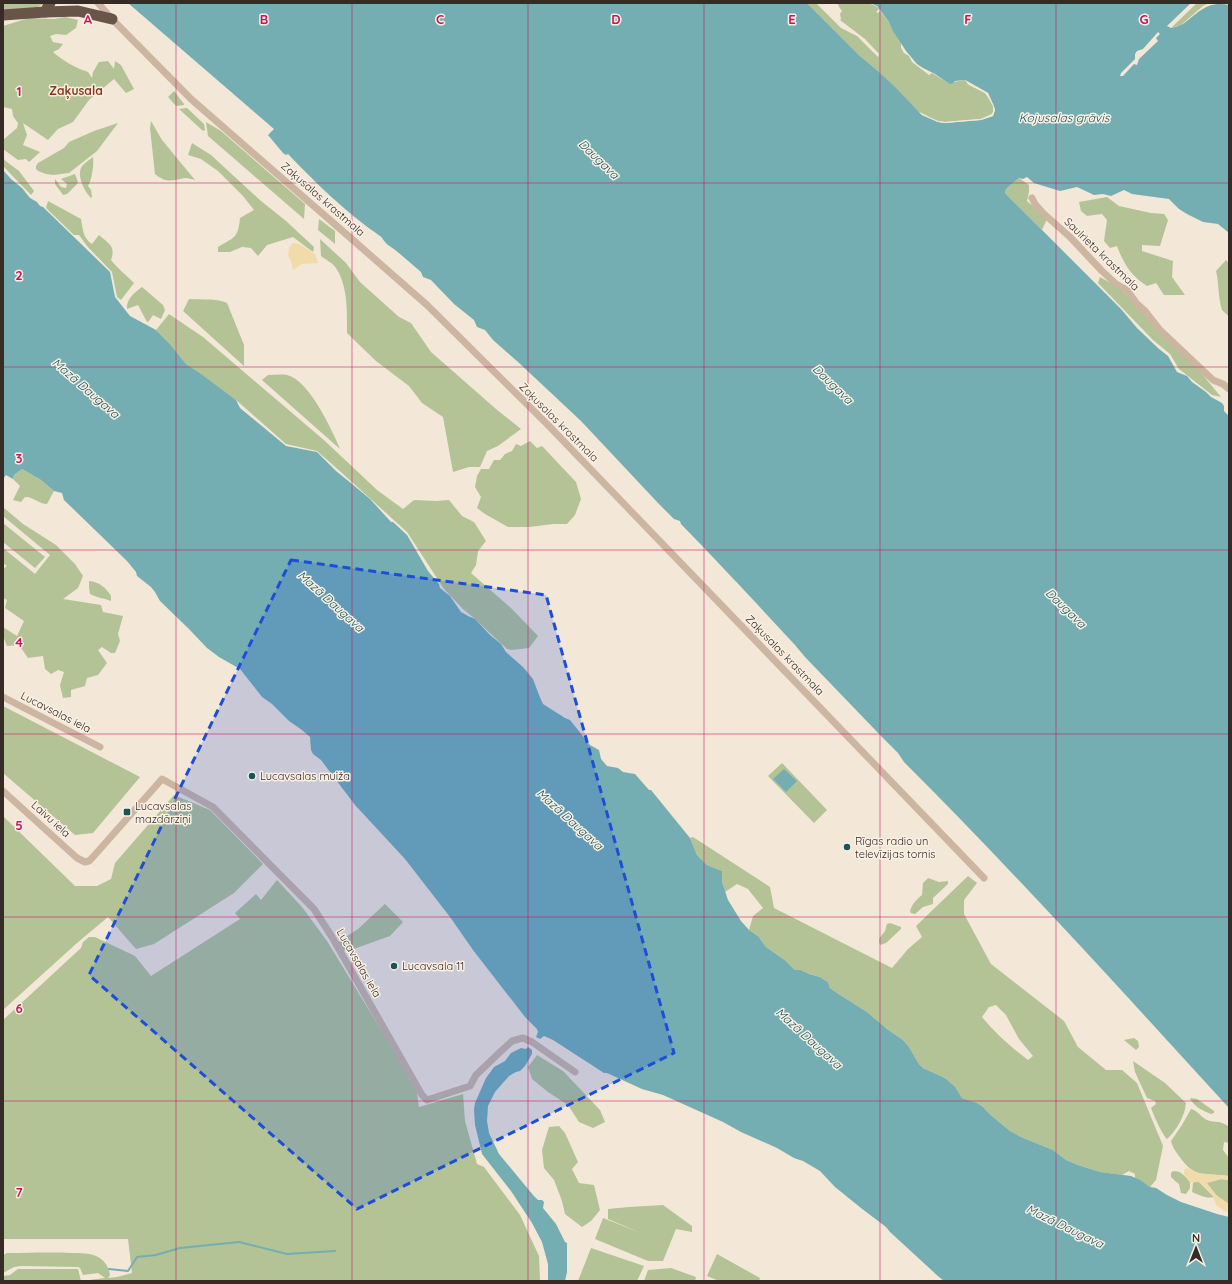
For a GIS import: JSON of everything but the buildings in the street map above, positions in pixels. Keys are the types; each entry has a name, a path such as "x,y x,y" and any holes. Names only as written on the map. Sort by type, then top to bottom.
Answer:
{"highway":[{"path":"3,15 47,7 78,11 112,19"}],"street":[{"name":"Zaķusalas krastmala","path":"98,3 191,99 427,305 548,425 984,878"},
{"name":"Saulrieta krastmala","path":"1032,198 1042,212 1070,237 1102,271 1116,284 1127,290 1159,329 1213,380 1223,384 1229,389"},
{"name":"Lucavsalas iela","path":"3,697 100,747"},
{"name":"Lucavsalas iela","path":"162,779 213,807 314,909 332,937 422,1095 427,1100 470,1086 476,1075 498,1053 512,1041 522,1038 532,1042 575,1072"},
{"name":"Laivu iela","path":"4,794 69,851 85,862 89,861 93,857 162,779"}],"highlighted area":[{"path":"291,560 546,595 674,1053 357,1209 89,975"}],"green space":[{"path":"3,3 45,3 34,9 3,11"},
{"path":"807,3 816,3 841,28 857,36 878,57 879,54 865,39 840,20 840,14 842,11 838,4 835,3 865,3 876,6 879,9 876,12 878,13 880,11 889,22 901,43 901,48 904,53 909,56 912,62 929,75 932,73 948,83 965,80 969,85 985,93 993,106 992,114 981,119 945,122 931,119 919,112"},
{"path":"1197,3 1209,3 1203,6 1181,25 1171,28"},
{"path":"65,17 78,20 76,28 66,35 56,34 50,36 53,42 63,44 59,49 53,52 70,64 88,72 92,78 93,72 99,62 108,61 114,69 115,61 121,65 134,89 126,93 114,79 89,100 73,122 58,129 48,140 23,123 27,135 23,145 40,152 29,162 26,159 18,160 3,149 3,140 17,128 18,123 13,116 12,109 3,107 3,26 29,18 54,19"},
{"path":"174,91 184,105 176,106 168,97"},
{"path":"187,108 204,124 205,130 203,131 179,109"},
{"path":"151,121 162,140 195,180 186,178 166,180 155,174 150,128"},
{"path":"206,122 221,131 305,204 304,219 208,136"},
{"path":"118,123 97,151 69,173 53,175 46,174 36,169 38,163 64,148 69,142 94,131"},
{"path":"192,143 211,155 261,201 286,221 314,247 313,252 293,237 267,245 258,256 251,248 242,247 230,252 218,252 218,247 234,237 236,234 240,218 254,210 243,196 218,171 201,159 188,155"},
{"path":"93,157 91,180 88,186 91,190 91,198 82,184 80,172 83,165"},
{"path":"3,159 19,171 34,191 31,195 3,166"},
{"path":"75,174 78,182 77,184 67,194 63,195 55,184 55,179 61,187 66,188 67,184 61,179"},
{"path":"1019,178 1029,185 1027,201 1047,219 1042,230 1005,193 1006,189"},
{"path":"1107,197 1119,206 1151,213 1164,214 1168,220 1160,246 1142,245 1142,251 1173,261 1172,277 1185,295 1164,295 1156,283 1147,286 1141,282 1128,269 1117,246 1110,248 1104,241 1107,220 1102,214 1087,216 1081,211 1079,202"},
{"path":"48,201 81,219 85,236 89,242 92,244 99,235 109,243 113,251 111,260 134,283 121,300 117,297 112,272 87,246 79,235 74,235 46,208"},
{"path":"319,219 335,231 335,244 318,230"},
{"path":"320,239 346,263 360,282 399,317 411,323 431,352 521,429 498,446 487,451 480,467 469,467 453,472 443,417 422,403 409,386 376,361 347,333 346,299 343,283 335,266 321,256"},
{"path":"1226,260 1229,263 1229,317 1222,310 1216,271"},
{"path":"1100,277 1121,289 1197,368 1221,397 1212,395 1179,369 1170,354 1153,340 1098,283"},
{"path":"142,287 163,305 165,310 161,319 153,315 147,322 138,305 127,309 129,299"},
{"path":"189,299 214,300 227,303 244,345 244,366 183,311"},
{"path":"169,314 203,337 325,441 377,490 403,509 414,500 449,500 462,516 474,522 486,541 478,551 476,565 471,573 512,609 538,636 529,648 512,650 507,649 463,609 444,589 407,532 317,451 286,444 236,400 186,364 170,344 156,330"},
{"path":"268,375 287,375 295,379 303,386 319,407 340,449 262,380"},
{"path":"530,441 537,448 542,446 576,482 581,499 575,515 567,524 508,527 477,508 481,497 475,487 477,476 481,469 489,469 494,460 500,460 505,454 512,451 516,444 521,446"},
{"path":"22,469 41,480 54,491 47,504 28,497 25,497 21,502 13,500 20,486 13,479 14,475"},
{"path":"3,507 23,524 56,545 75,564 83,576 78,588 63,599 101,605 103,612 123,616 118,634 120,641 115,653 111,653 102,647 98,650 107,663 98,675 87,678 85,686 71,690 71,697 63,698 60,685 64,672 58,670 51,674 45,669 43,656 28,658 19,645 7,646 3,636 3,627 17,636 24,621 5,608 7,600 3,598 3,569 7,566 3,563 3,548 35,574 50,555 3,516"},
{"path":"3,523 45,557 35,568 3,542"},
{"path":"89,581 99,584 105,588 111,596 111,601 90,594"},
{"path":"3,706 140,777 93,833 75,835 3,773"},
{"path":"782,763 827,810 814,823 768,776"},
{"path":"174,795 210,810 263,864 234,893 154,944 136,949 108,917 3,1010 3,818 4,817 75,886 97,886 111,879 115,863"},
{"path":"693,837 770,887 774,908 892,968 908,949 922,937 916,926 968,876 977,883 964,900 964,914 991,964 1064,1021 1078,1047 1106,1070 1122,1070 1137,1083 1163,1146 1156,1180 1150,1187 1135,1178 1135,1174 1129,1171 1122,1175 1100,1172 1066,1160 1053,1150 1010,1131 982,1106 962,1098 945,1078 923,1068 903,1040 867,1012 830,988 828,982 820,977 801,970 795,970 786,961 766,947 758,936 749,930 753,916 763,908 748,889 737,884 725,892 722,882 722,871 707,865 697,855 690,838","holes":["996,1005 1006,1015 1019,1039 1033,1056 1028,1060 1004,1040 982,1017 989,1007"]},
{"path":"928,878 939,882 948,881 948,884 933,898 933,904 923,907 915,914 911,913 910,911 913,904 922,895 923,883"},
{"path":"277,880 302,907 327,941 394,1051 417,1093 419,1107 463,1094 465,1121 477,1164 484,1167 520,1215 539,1256 540,1281 81,1281 105,1278 98,1273 83,1275 78,1267 21,1266 14,1267 3,1273 3,1255 7,1253 84,1253 96,1256 104,1261 109,1269 110,1275 108,1278 132,1273 128,1239 3,1239 3,1020 81,948 83,942 89,937 95,937 135,956 151,976 240,919 235,913 256,894 261,900"},
{"path":"385,904 403,922 390,936 348,951 343,950 338,942 358,929"},
{"path":"890,923 901,927 901,929 886,943 880,945 879,938 885,931 887,924"},
{"path":"1134,1038 1138,1041 1139,1047 1136,1050 1124,1040"},
{"path":"537,1055 563,1071 600,1110 605,1122 593,1128 579,1122 568,1105 532,1079 528,1067"},
{"path":"1133,1061 1165,1083 1186,1103 1180,1123 1167,1139 1151,1108 1156,1104 1155,1101 1147,1098 1135,1072"},
{"path":"1190,1099 1197,1099 1214,1111 1214,1113 1211,1114 1205,1112 1192,1102"},
{"path":"1191,1109 1207,1120 1221,1122 1229,1127 1229,1143 1224,1142 1223,1150 1229,1158 1229,1176 1197,1173 1187,1166 1174,1149 1171,1141"},
{"path":"559,1126 565,1133 578,1162 572,1169 579,1183 594,1185 600,1210 591,1221 582,1227 565,1214 554,1180 544,1168 542,1150 549,1127"},
{"path":"1173,1171 1181,1173 1190,1181 1190,1188 1186,1194 1181,1193 1179,1184 1171,1177 1171,1173"},
{"path":"1221,1179 1229,1180 1229,1204 1217,1196 1206,1183"},
{"path":"1199,1182 1214,1197 1206,1197 1192,1192 1193,1183"},
{"path":"663,1205 692,1226 692,1232 676,1229 663,1261 648,1261 595,1239 603,1218 641,1233 608,1219 608,1209"},
{"path":"591,1248 644,1266 637,1281 578,1281"},
{"path":"717,1254 760,1278 759,1281 719,1281 707,1276"},
{"path":"671,1268 696,1277 695,1281 644,1281 648,1270"},
{"path":"18,1269 78,1269 81,1281 3,1281 3,1276 10,1275"}],"sand":[{"path":"293,243 302,246 315,254 318,263 302,264 293,270 288,255 289,248"},
{"path":"1187,1168 1197,1173 1229,1176 1229,1180 1221,1179 1207,1183 1217,1196 1229,1204 1229,1212 1224,1211 1216,1205 1212,1194 1199,1182 1190,1183 1184,1174 1184,1170"}],"water":[{"path":"128,3 807,3 860,56 896,88 922,115 938,122 945,123 981,120 993,116 995,110 988,93 965,80 955,81 952,84 948,83 917,64 906,51 889,22 877,6 870,3 1191,3 1167,26 1171,28 1183,24 1203,8 1215,4 1229,5 1229,233 1218,224 1203,222 1187,214 1179,209 1169,199 1132,194 1124,190 1111,196 1103,194 1094,195 1077,187 1060,191 1034,183 1027,177 1023,179 1019,178 1006,189 1005,193 1121,309 1137,328 1168,356 1177,372 1187,376 1192,382 1211,397 1222,403 1224,406 1224,411 1229,416 1229,1108 1068,933 805,657 753,599 681,524 680,521 674,519 581,421 493,340 485,330 477,327 474,320 454,304 431,280 423,277 421,272 387,244 381,237 355,218 309,176 288,154 286,155 283,153 268,135 274,129","holes":["1158,32 1160,34 1156,38 1158,41 1139,59 1137,65 1134,64 1123,76 1120,76 1121,73 1135,59 1135,54 1137,51 1143,49"]},
{"name":"Mazā Daugava","path":"3,170 30,198 43,207 110,272 115,297 130,316 156,330 170,344 186,364 236,400 240,408 286,446 317,452 336,471 370,499 391,522 393,522 407,535 428,571 439,584 440,588 450,596 461,612 475,619 501,644 506,652 523,667 533,679 543,704 570,720 590,745 599,750 601,759 607,766 618,768 623,772 635,774 649,790 651,790 690,838 697,855 707,865 722,871 722,882 728,900 741,921 749,930 758,936 766,947 786,961 795,970 801,970 820,977 828,982 830,988 867,1012 903,1040 923,1068 945,1078 955,1087 962,1098 982,1106 1010,1131 1053,1150 1066,1160 1078,1165 1100,1172 1131,1176 1181,1202 1229,1217 1229,1281 944,1281 886,1227 835,1187 820,1171 803,1161 794,1158 777,1148 741,1132 723,1122 663,1095 642,1089 604,1073 553,1040 544,1036 540,1039 536,1037 538,1032 537,1029 525,1017 405,859 355,805 321,760 313,754 311,750 310,737 262,697 240,669 207,648 160,601 151,587 137,576 136,572 127,561 64,500 62,493 54,491 41,480 22,469 14,475 13,479 6,475 3,479"},
{"path":"784,769 797,781 786,792 773,779"},
{"path":"528,1047 532,1050 532,1054 525,1066 520,1071 509,1076 495,1092 488,1106 487,1121 489,1133 499,1154 533,1195 538,1200 542,1200 544,1202 543,1208 556,1224 565,1242 567,1243 567,1272 565,1281 548,1281 548,1264 542,1242 532,1223 511,1191 482,1154 475,1125 475,1103 486,1078 494,1067 505,1061 511,1053 521,1048 526,1049"}],"pier":[{"path":"965,80 988,93 995,110 993,116 981,120 945,123 938,122 922,115 919,112 938,121 945,122 981,119 992,114 993,106 985,93 968,84"}],"waterway":[{"path":"109,1269 128,1271 137,1257 156,1255 180,1248 239,1242 287,1254 335,1251"}],"place":[{"name":"Lucavsalas muiža","path":"252,776"},
{"name":"Lucavsalas mazdārziņi","path":"127,812"},
{"name":"Rīgas radio un televīzijas tornis","path":"847,847"},
{"name":"Lucavsala 11","path":"394,966"}],"district":[{"name":"Zaķusala","path":"76,90"}],"water label":[{"name":"Kojusalas grāvis","path":"1064,117"},
{"name":"Daugava","path":"599,159"},
{"name":"Daugava","path":"833,384"},
{"name":"Daugava","path":"1066,608"}]}
